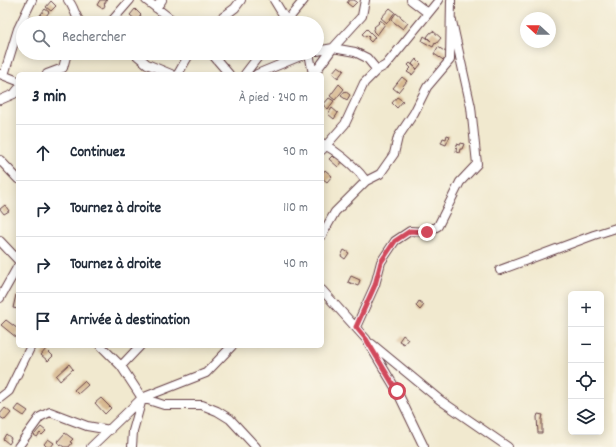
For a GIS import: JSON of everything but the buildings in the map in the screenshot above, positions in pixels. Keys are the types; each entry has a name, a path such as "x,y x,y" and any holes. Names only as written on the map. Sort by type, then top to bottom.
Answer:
{"street":[{"path":"24,16 32,0"},
{"path":"68,0 72,5 75,16"},
{"path":"116,16 130,0"},
{"path":"146,0 167,16"},
{"path":"156,8 162,0"},
{"path":"224,16 235,8 241,0"},
{"path":"274,0 283,16"},
{"path":"291,16 304,0"},
{"path":"315,72 333,48 362,16 365,0"},
{"path":"412,0 428,13"},
{"path":"324,145 345,124 364,83 377,70 386,65 439,0"},
{"path":"324,231 335,212 366,181 380,174 394,154 398,137 414,113 428,87 450,60 452,21 451,0"},
{"path":"356,327 375,285 381,262 395,241 410,231 427,232 438,226 460,182 477,164 471,108 452,21"},
{"path":"16,35 2,74 16,80"},
{"path":"324,50 333,48 355,52 367,58 377,70"},
{"path":"52,72 63,68 65,60"},
{"path":"142,60 147,64 165,72"},
{"path":"179,72 186,60"},
{"path":"217,60 227,72"},
{"path":"247,72 256,60"},
{"path":"262,72 291,60"},
{"path":"310,60 313,72"},
{"path":"0,100 14,94 16,92"},
{"path":"324,146 331,148 357,169 366,181"},
{"path":"0,160 16,177"},
{"path":"500,270 616,228"},
{"path":"0,241 16,258"},
{"path":"0,298 16,270"},
{"path":"324,292 366,339 397,391 424,447"},
{"path":"366,339 440,400 508,447"},
{"path":"0,398 9,391 30,348"},
{"path":"104,348 121,366 142,398 164,405 202,405 218,411 230,419 256,447"},
{"path":"121,366 138,348"},
{"path":"91,447 142,398 206,373 230,348"},
{"path":"132,447 133,431 142,398"},
{"path":"18,447 40,417 50,412 87,426 110,430"}],"route":[{"path":"397,391 366,339 356,327 375,285 381,262 395,241 410,231 427,232"}]}
